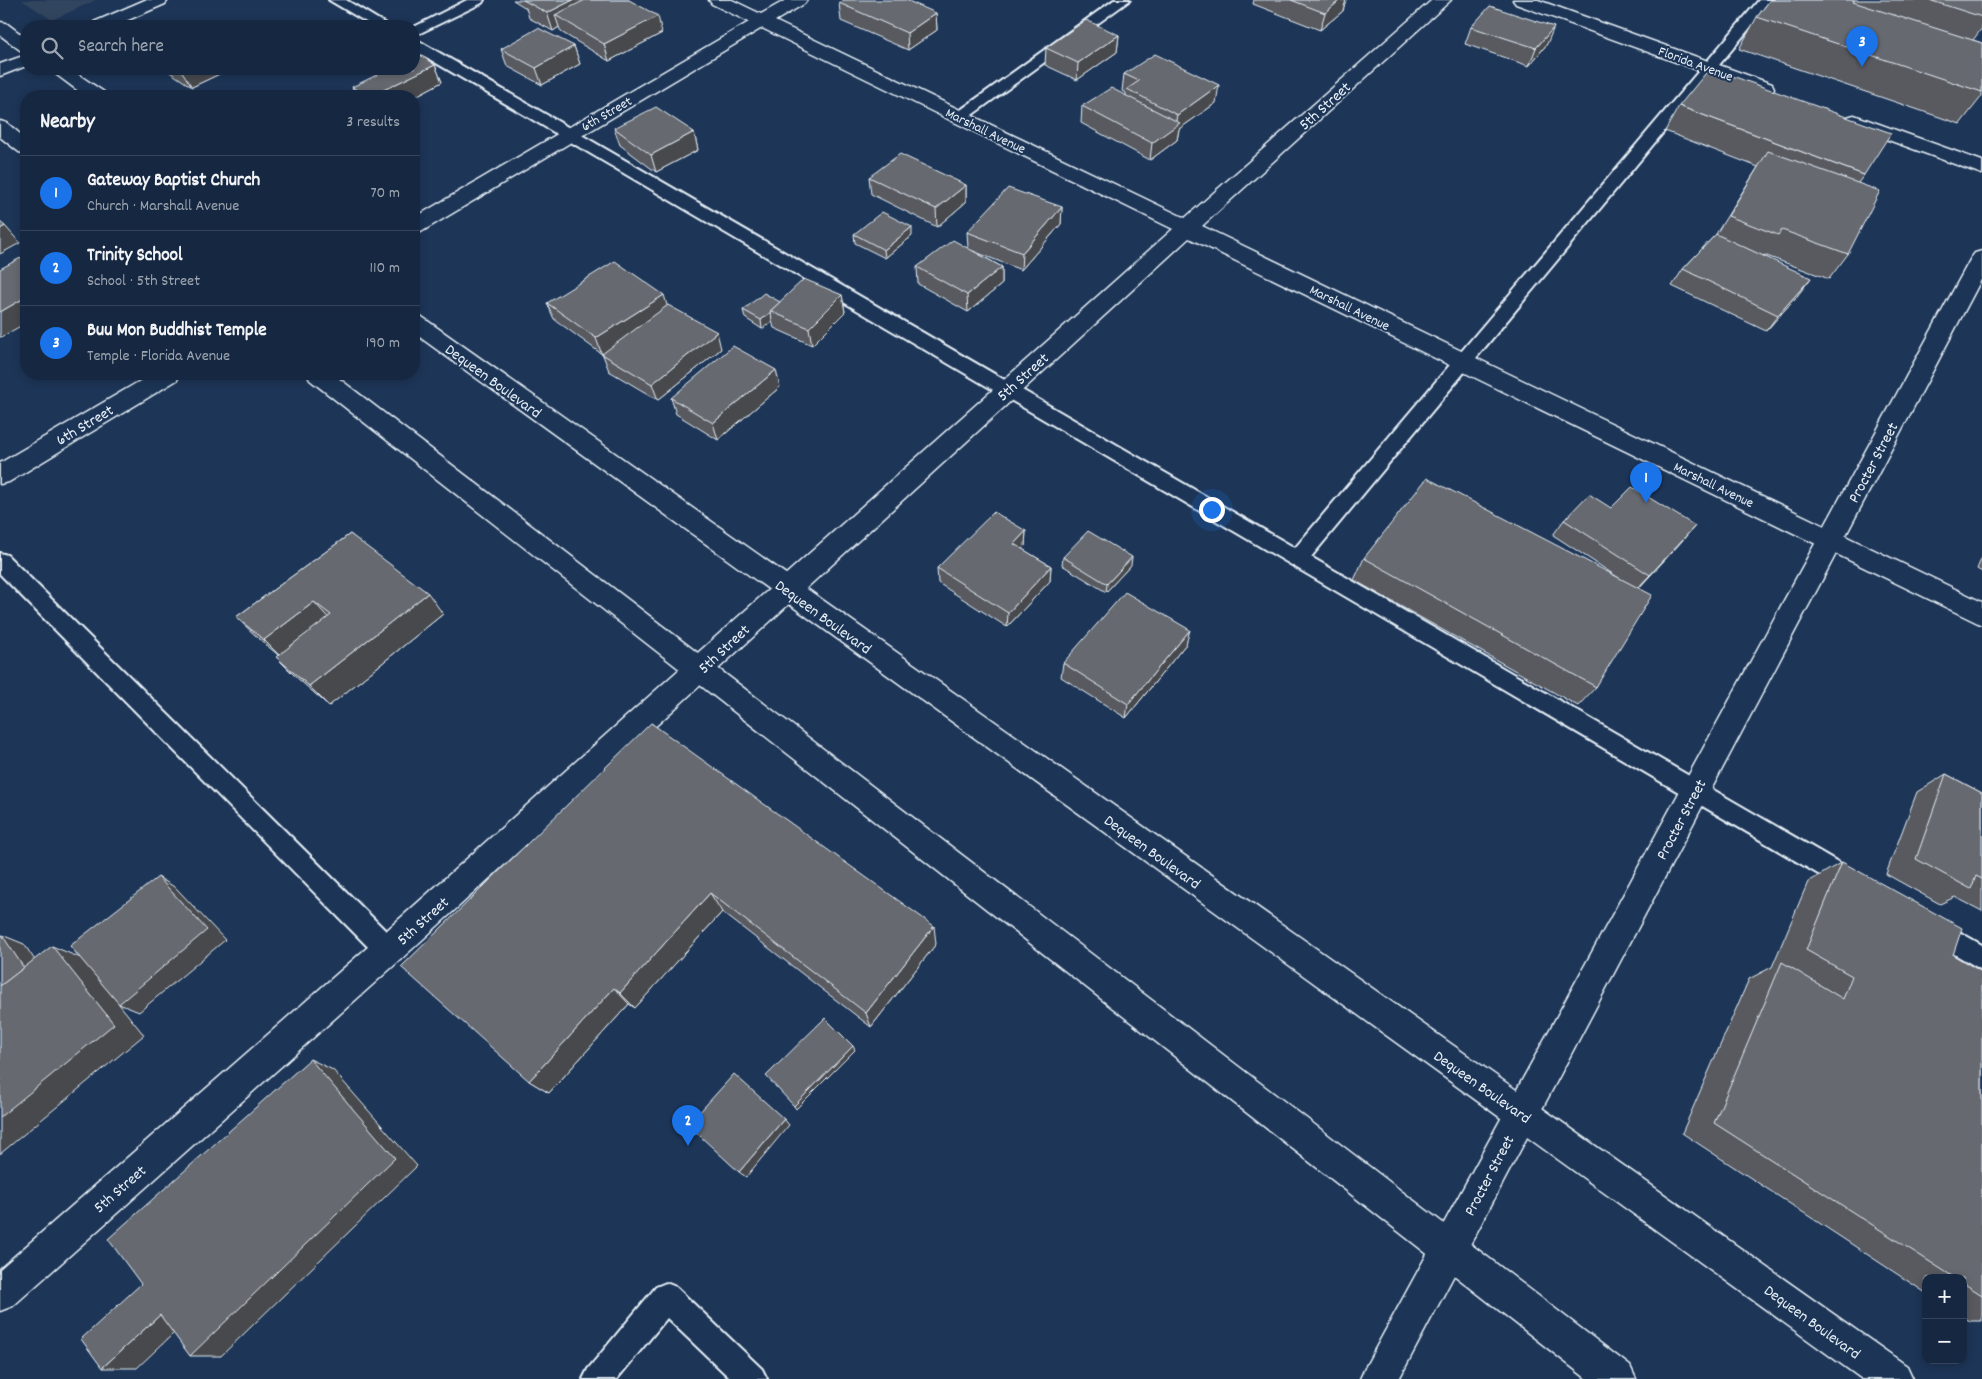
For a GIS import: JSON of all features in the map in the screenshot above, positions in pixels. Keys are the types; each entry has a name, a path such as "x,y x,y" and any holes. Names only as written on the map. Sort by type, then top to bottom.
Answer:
{"street":[{"path":"114,20 159,0"},
{"name":"Marshall Avenue","path":"718,0 1982,614"},
{"name":"6th Street","path":"420,223 798,0"},
{"name":"5th Street","path":"0,1293 388,950 1006,390 1442,0"},
{"name":"Florida Avenue","path":"1522,0 1781,94"},
{"path":"0,27 20,42"},
{"path":"0,71 20,63"},
{"path":"67,75 88,90"},
{"path":"1836,114 1982,168"},
{"path":"0,127 20,143"},
{"name":"Procter Street","path":"1379,1379 1982,258"},
{"name":"Dequeen Boulevard","path":"420,326 1894,1379"},
{"name":"6th Street","path":"0,475 159,380"},
{"path":"326,380 1617,1379"}],"lane":[{"path":"336,0 371,20"},
{"path":"420,29 478,0"},
{"path":"960,117 1123,0"},
{"path":"1298,558 1766,0"},
{"path":"420,48 1872,894"},
{"path":"0,561 388,950"},
{"path":"1914,919 1982,958"},
{"path":"598,1379 666,1297 752,1379"}],"shaded area":[{"path":"22,0 96,0 52,20"}],"building":[{"path":"523,0 573,0 547,13"},
{"path":"585,0 629,0 658,16 604,44 555,15"},
{"path":"844,0 906,0 936,13 907,33 839,3"},
{"path":"1291,0 1340,0 1325,13"},
{"path":"1770,0 1855,0 1853,2 1982,43 1982,92 1757,17"},
{"path":"1929,0 1982,0 1982,17"},
{"path":"1490,6 1554,27 1536,48 1471,27"},
{"path":"1086,20 1119,35 1078,63 1046,48"},
{"path":"538,28 574,46 536,68 501,49"},
{"path":"1155,54 1219,85 1177,115 1127,89 1139,81 1124,74"},
{"path":"420,55 435,65 420,72"},
{"path":"1710,68 1891,133 1864,175 1679,106"},
{"path":"377,75 414,75 383,90 357,90 352,87"},
{"path":"1111,88 1180,123 1152,143 1082,106"},
{"path":"656,107 694,132 651,155 614,128"},
{"path":"1768,151 1880,191 1848,254 1782,230 1778,235 1728,216"},
{"path":"900,154 966,185 936,209 869,177"},
{"path":"1008,188 1062,207 1022,253 967,232"},
{"path":"882,212 912,227 884,250 854,234"},
{"path":"0,222 5,226 0,229"},
{"path":"1716,234 1811,278 1778,315 1683,269"},
{"path":"953,240 1002,267 967,295 917,267"},
{"path":"20,258 20,300 0,312 0,269"},
{"path":"615,261 664,295 596,338 547,303"},
{"path":"804,279 842,295 809,328 770,311"},
{"path":"764,293 780,302 761,320 743,310"},
{"path":"668,305 717,332 652,384 602,354"},
{"path":"733,346 776,370 713,423 671,398"},
{"path":"1427,478 1652,595 1596,687 1364,558"},
{"path":"1632,487 1695,526 1650,575 1564,520 1589,494 1611,508"},
{"path":"994,512 1026,531 1014,544 1051,566 1008,613 937,568"},
{"path":"1088,531 1132,557 1107,584 1063,557"},
{"path":"350,534 428,593 309,686 276,657 331,615 314,602 264,640 236,617"},
{"path":"1125,592 1190,630 1128,704 1063,663"},
{"path":"651,723 934,926 866,1013 710,893 620,993 614,988 529,1081 401,967"},
{"path":"1946,774 1982,793 1982,879 1976,876 1971,889 1916,859"},
{"path":"1842,862 1962,928 1953,955 1982,972 1982,1295 1967,1286 1967,1274 1949,1274 1714,1123 1782,962 1843,999 1852,976 1806,950"},
{"path":"158,877 207,930 119,1004 70,946"},
{"path":"2,935 24,968 0,986 0,936"},
{"path":"52,946 114,1024 0,1117 0,986"},
{"path":"825,1018 853,1046 794,1106 766,1076"},
{"path":"310,1059 395,1158 190,1356 160,1315 102,1368 81,1339 141,1284 108,1239"},
{"path":"734,1074 784,1119 739,1172 688,1125"}],"place":[{"name":"Buu Mon Buddhist Temple","path":"1862,67"},
{"name":"Gateway Baptist Church","path":"1646,503"},
{"name":"Trinity School","path":"688,1146"}]}
